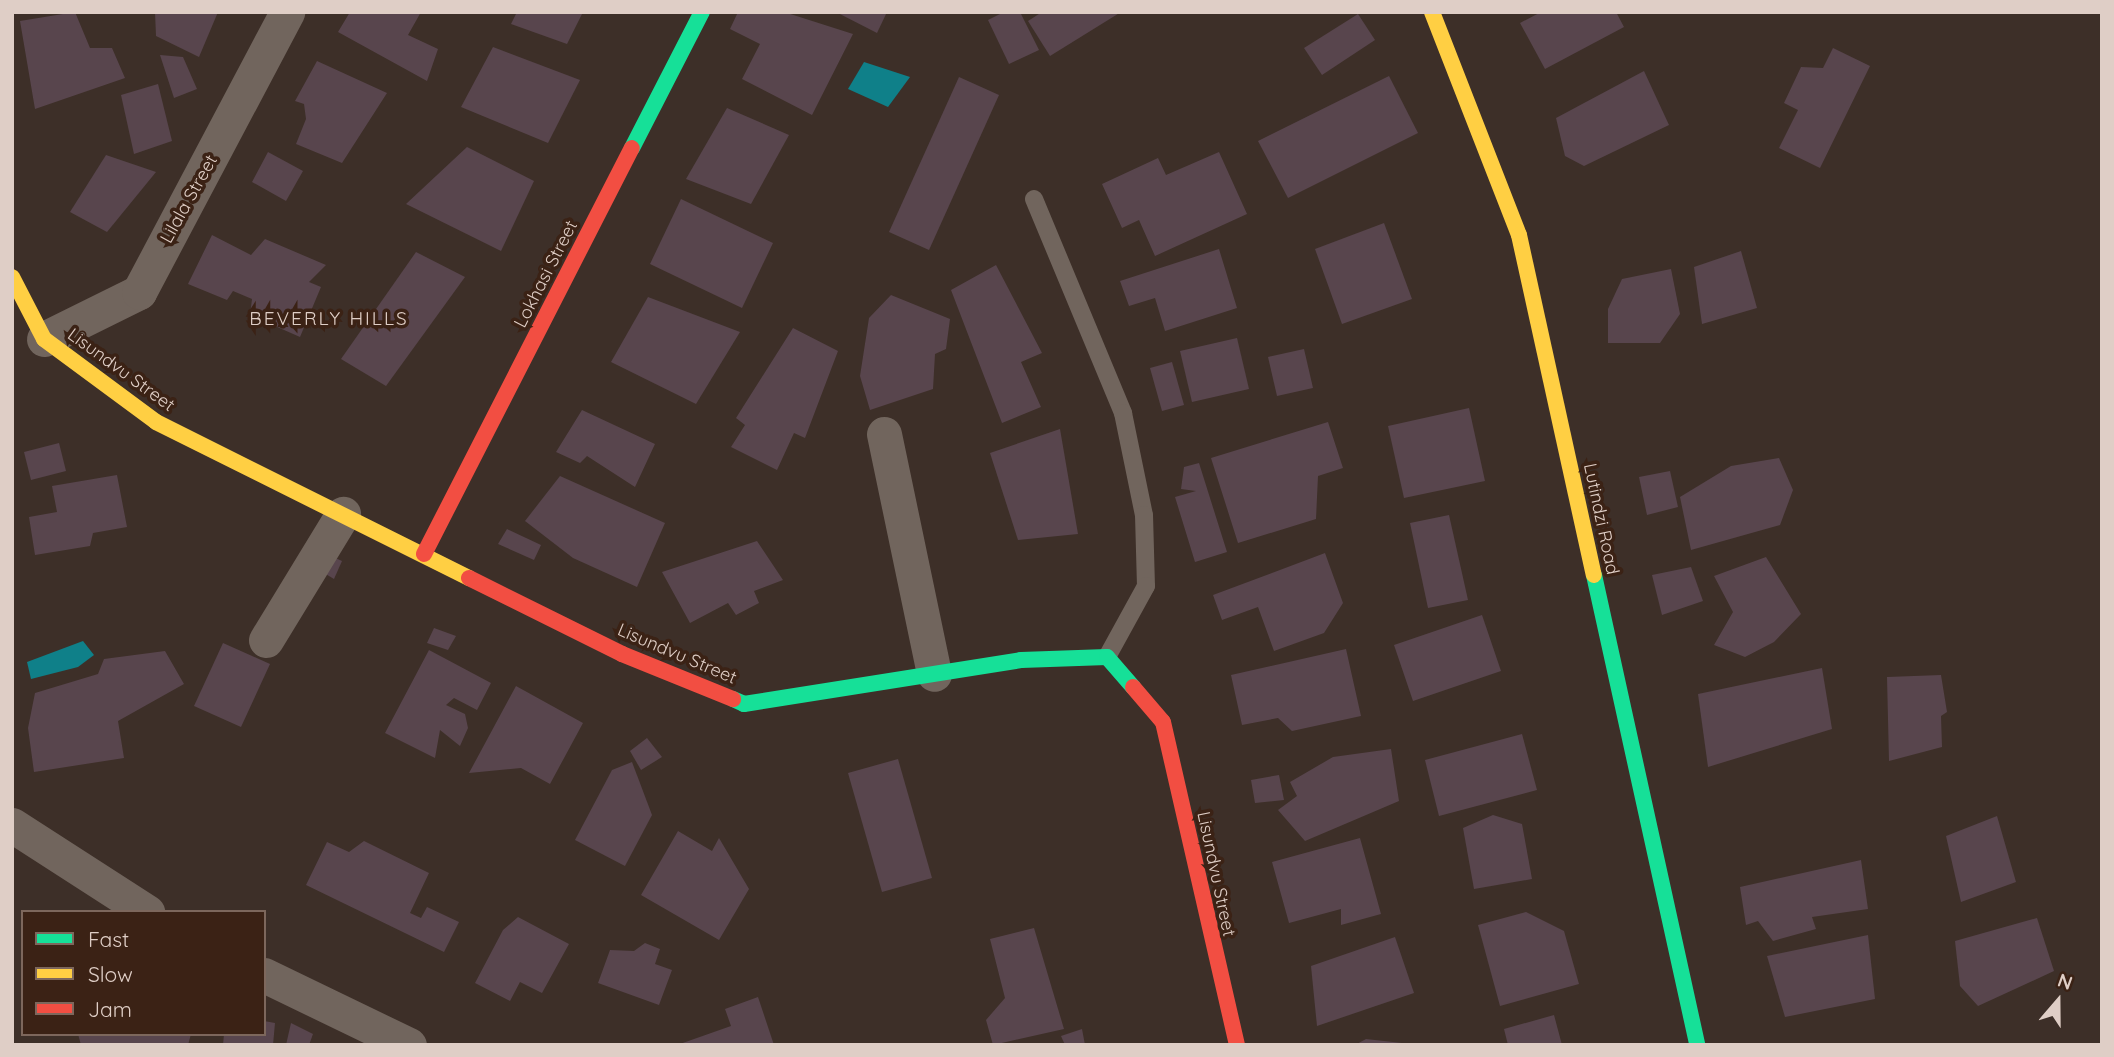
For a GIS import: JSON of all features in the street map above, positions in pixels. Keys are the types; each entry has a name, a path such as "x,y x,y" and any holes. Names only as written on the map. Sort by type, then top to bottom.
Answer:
{"street":[{"name":"Lilala Street","path":"44,339 139,292 287,12"},
{"name":"Lokhasi Street","path":"424,554 702,12"},
{"name":"Lutindzi Road","path":"1432,12 1519,235 1697,1045"},
{"name":"Lisundvu Street","path":"12,277 44,339 156,422 622,654 744,704 1021,660 1107,657 1163,722 1237,1045"},
{"path":"884,434 934,674"},
{"path":"266,640 343,514"},
{"path":"12,825 144,910"},
{"path":"266,976 409,1045"}],"lane":[{"path":"1034,199 1123,413 1144,515 1146,586 1107,657"}],"water":[{"path":"864,62 910,77 888,107 848,89"},
{"path":"83,641 94,655 78,667 31,679 27,662"}],"building":[{"path":"75,12 90,48 112,48 125,78 35,109 20,21"},
{"path":"155,12 218,12 199,57 156,36"},
{"path":"350,12 421,12 408,35 438,49 427,81 338,32"},
{"path":"517,12 583,12 567,44 511,24"},
{"path":"738,12 784,12 853,34 812,115 742,79 760,44 730,29"},
{"path":"836,12 887,12 877,33"},
{"path":"1004,12 1020,12 1039,50 1009,64 988,20"},
{"path":"1042,12 1121,12 1050,56 1028,21"},
{"path":"1541,12 1616,12 1624,27 1545,69 1520,23"},
{"path":"1358,14 1375,40 1322,75 1304,48"},
{"path":"493,47 580,80 548,143 461,107"},
{"path":"1833,48 1870,66 1820,168 1779,148 1798,110 1784,103 1801,67 1823,68"},
{"path":"160,55 183,57 197,89 174,98"},
{"path":"317,61 387,93 342,163 296,144 306,119 304,104 295,101"},
{"path":"1644,71 1669,125 1584,166 1565,156 1556,118"},
{"path":"1389,76 1418,133 1288,198 1258,141"},
{"path":"959,77 999,95 929,250 889,232"},
{"path":"158,84 172,141 134,154 121,95"},
{"path":"727,108 789,135 751,204 686,179"},
{"path":"467,147 534,181 501,251 406,204"},
{"path":"268,152 303,171 286,201 252,182"},
{"path":"1219,152 1247,214 1155,256 1139,220 1122,228 1102,184 1158,158 1166,175"},
{"path":"106,155 156,172 107,232 70,212"},
{"path":"681,199 773,243 742,308 650,264"},
{"path":"1384,223 1412,299 1342,324 1315,249"},
{"path":"212,235 251,255 265,239 326,265 309,282 321,287 300,337 250,315 252,299 233,291 227,300 188,284"},
{"path":"1219,249 1237,308 1165,331 1155,298 1129,306 1120,281"},
{"path":"1741,251 1757,308 1702,324 1694,267"},
{"path":"416,252 465,277 386,386 341,359"},
{"path":"996,265 1042,353 1021,362 1041,407 1002,423 951,290"},
{"path":"1671,269 1680,314 1660,343 1608,343 1608,309 1622,279"},
{"path":"891,295 950,319 946,349 935,354 933,389 870,410 860,376 869,318"},
{"path":"648,297 740,332 696,404 611,362"},
{"path":"793,328 838,351 805,438 794,433 777,470 731,447 745,425 736,418"},
{"path":"1237,338 1249,389 1192,402 1180,351"},
{"path":"1304,349 1313,388 1277,396 1268,357"},
{"path":"1172,362 1184,405 1162,411 1150,368"},
{"path":"1469,408 1485,481 1404,498 1388,426"},
{"path":"582,410 655,444 635,487 587,456 580,463 556,452"},
{"path":"1328,422 1343,468 1318,476 1316,519 1238,543 1211,458"},
{"path":"1060,429 1078,534 1018,540 990,453"},
{"path":"59,443 66,471 31,480 24,452"},
{"path":"1779,458 1793,490 1780,525 1691,550 1680,497 1731,466"},
{"path":"1199,463 1227,552 1195,562 1175,497 1196,491 1181,489 1184,467"},
{"path":"1670,471 1678,507 1647,515 1639,477"},
{"path":"117,475 127,527 93,533 90,546 35,555 29,517 57,512 52,486"},
{"path":"560,476 665,523 637,587 573,558 525,521"},
{"path":"1449,515 1468,600 1428,608 1410,523"},
{"path":"507,529 541,545 534,560 498,544"},
{"path":"757,541 783,580 754,591 759,603 736,615 728,603 690,623 662,572"},
{"path":"1325,553 1343,603 1324,633 1274,651 1258,607 1222,620 1213,595"},
{"path":"331,556 342,561 334,579 324,573"},
{"path":"1766,557 1801,614 1774,642 1745,657 1714,645 1733,612 1714,576"},
{"path":"1691,567 1703,601 1662,615 1652,575"},
{"path":"1482,615 1501,671 1413,701 1394,645"},
{"path":"434,628 456,636 448,650 427,643"},
{"path":"223,643 270,664 241,727 194,706"},
{"path":"1346,649 1361,716 1292,731 1278,718 1242,725 1231,675"},
{"path":"429,650 491,683 477,710 454,698 446,705 465,714 468,728 460,746 440,730 435,758 385,733"},
{"path":"165,651 184,684 118,721 124,758 34,772 28,728 35,693 98,674 104,659"},
{"path":"1822,668 1832,729 1708,767 1698,694"},
{"path":"1941,675 1947,712 1941,716 1942,747 1889,761 1887,677"},
{"path":"516,686 583,723 550,784 521,768 469,773"},
{"path":"1522,734 1537,790 1439,816 1425,760"},
{"path":"647,738 662,757 641,770 630,751"},
{"path":"1391,749 1399,801 1305,841 1278,810 1297,796 1290,782 1333,757"},
{"path":"898,759 932,878 882,892 848,773"},
{"path":"632,762 652,815 625,866 575,840 612,770"},
{"path":"1279,775 1284,800 1255,803 1251,780"},
{"path":"1493,815 1522,824 1532,879 1474,889 1463,828"},
{"path":"1997,816 2016,882 1961,902 1946,836"},
{"path":"678,831 712,851 719,838 749,889 719,940 641,895"},
{"path":"1360,838 1381,914 1341,925 1341,909 1289,923 1272,862"},
{"path":"364,841 429,873 410,913 421,918 427,907 459,922 444,952 306,885 327,842 349,852"},
{"path":"1861,860 1868,909 1812,917 1816,929 1773,941 1758,921 1746,925 1740,887"},
{"path":"1526,912 1564,931 1579,984 1500,1006 1478,925"},
{"path":"518,917 569,944 542,993 520,982 510,1001 475,983 503,930"},
{"path":"2037,918 2054,971 1978,1006 1960,986 1955,941"},
{"path":"1034,928 1064,1029 993,1045 986,1020 1005,998 990,939"},
{"path":"1868,935 1875,999 1785,1017 1767,956"},
{"path":"1395,937 1414,993 1317,1026 1311,966"},
{"path":"645,943 660,949 655,964 672,970 659,1005 598,983 610,950 634,951"},
{"path":"758,997 774,1045 677,1045 731,1026 725,1009"},
{"path":"1554,1015 1562,1045 1508,1045 1504,1029"},
{"path":"266,1021 275,1023 273,1045 223,1045 224,1036 266,1036"},
{"path":"291,1023 313,1034 309,1045 286,1045"},
{"path":"1082,1029 1085,1045 1065,1045 1061,1036"},
{"path":"79,1036 190,1036 188,1045 81,1045"},
{"path":"1366,1039 1402,1043 1402,1045 1355,1045"}],"traffic: fast":[{"path":"632,148 702,12"},
{"path":"1594,575 1697,1045"},
{"path":"733,699 744,704 1021,660 1107,657 1133,687"}],"traffic: slow":[{"path":"1432,12 1519,235 1594,575"},
{"path":"12,277 44,339 156,422 469,578"}],"traffic: jam":[{"path":"424,554 632,148"},
{"path":"469,578 622,654 733,699"},
{"path":"1133,687 1163,722 1237,1045"}],"district":[{"name":"BEVERLY HILLS","path":"329,319"}]}
